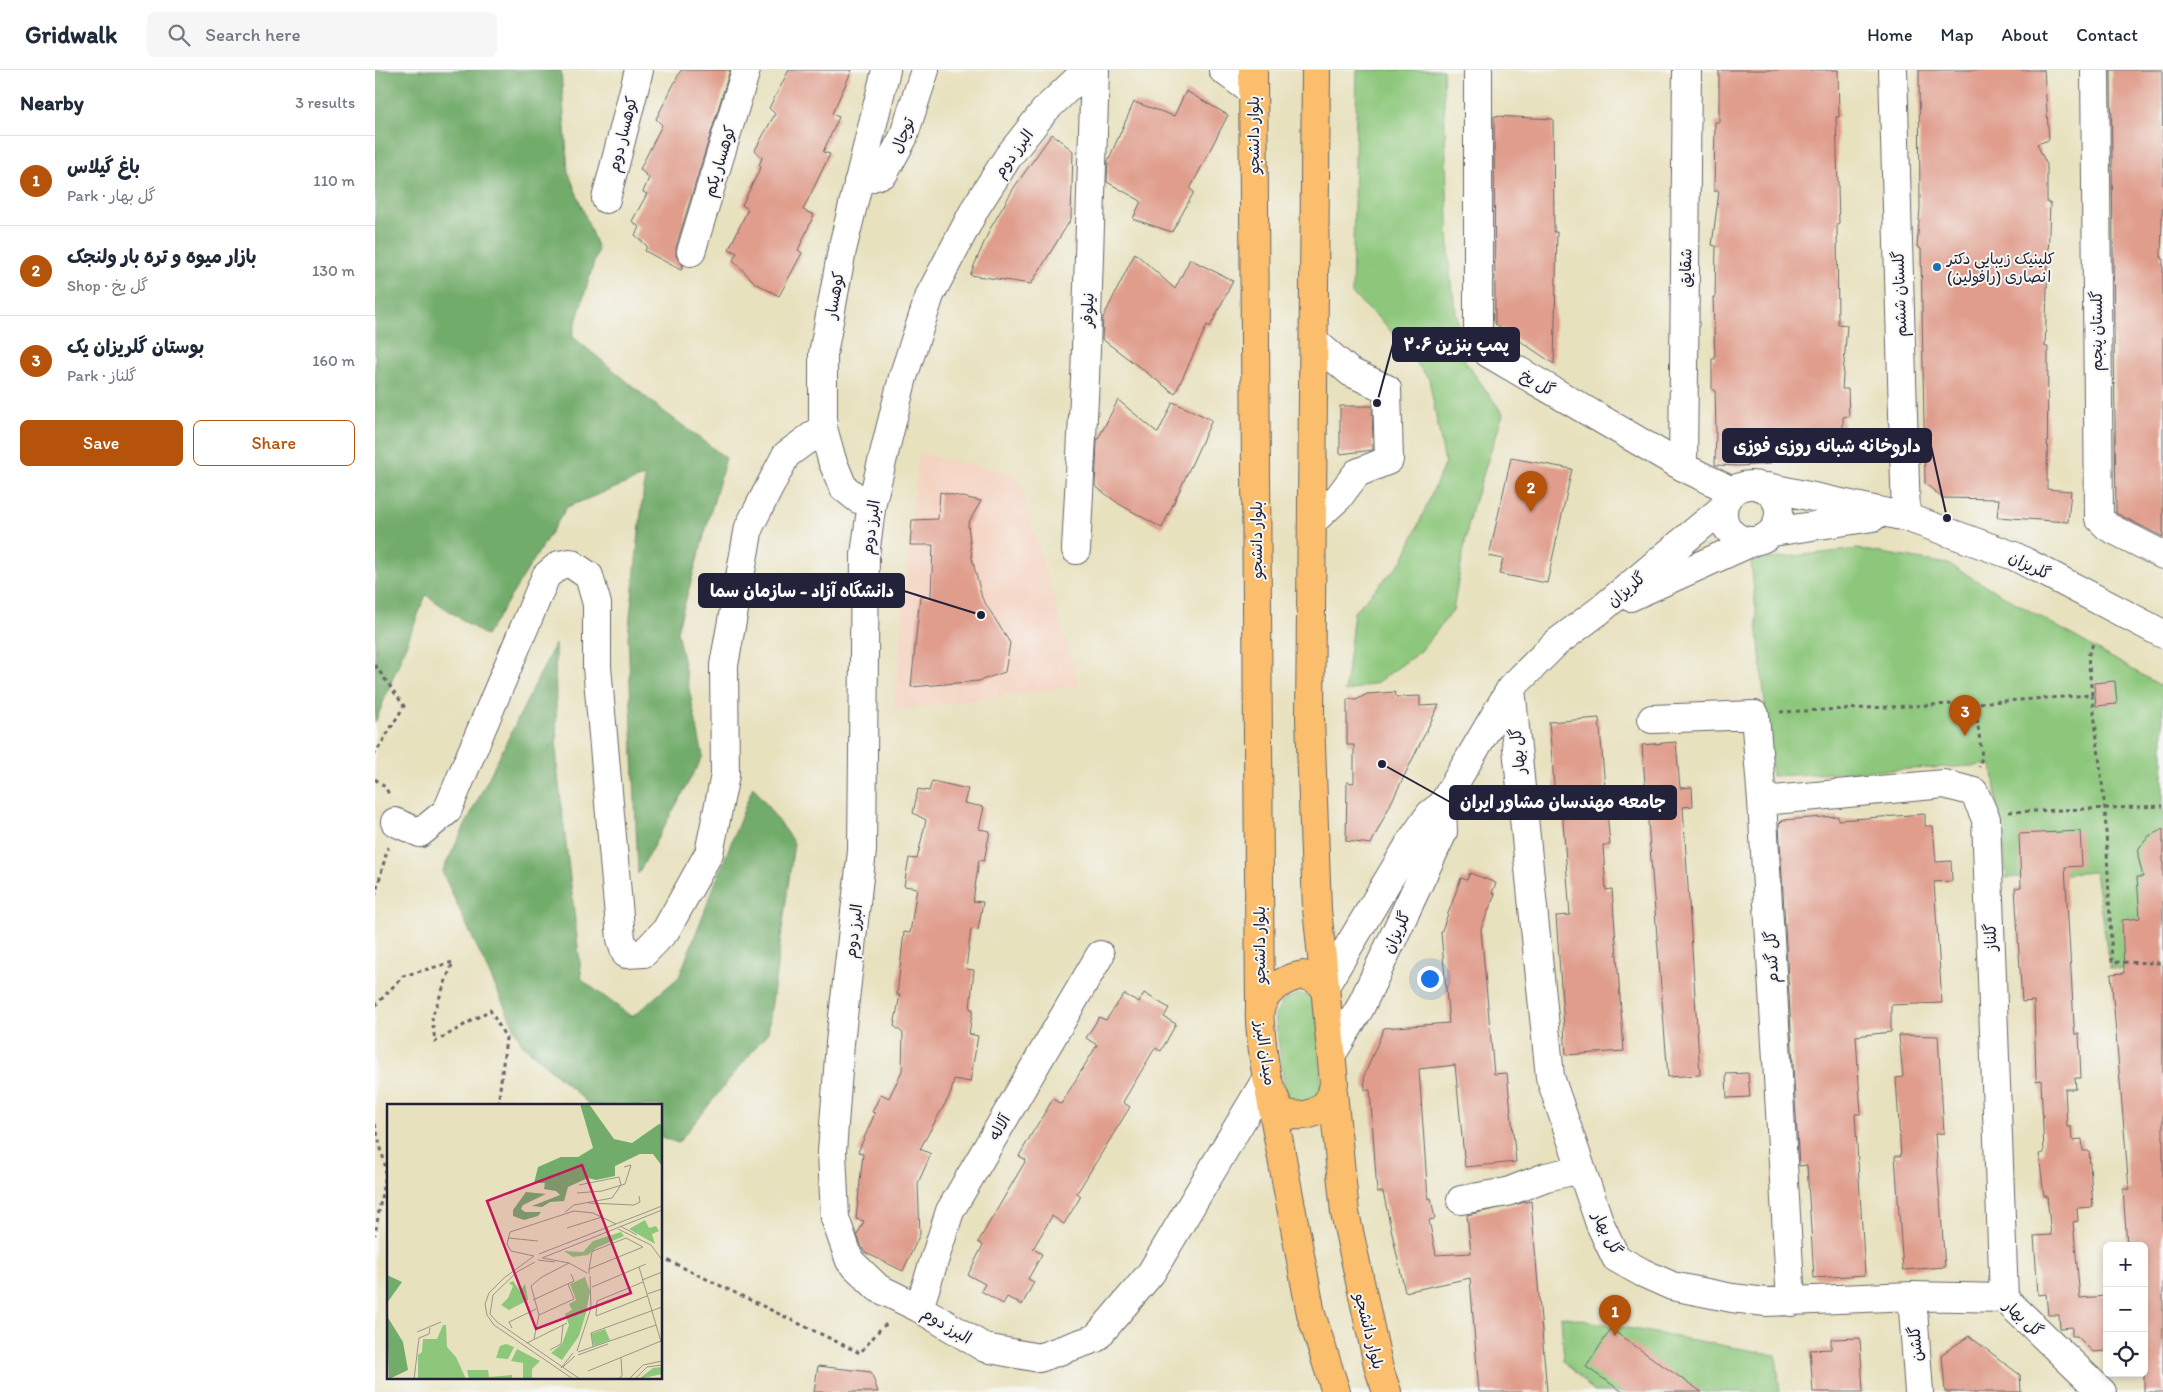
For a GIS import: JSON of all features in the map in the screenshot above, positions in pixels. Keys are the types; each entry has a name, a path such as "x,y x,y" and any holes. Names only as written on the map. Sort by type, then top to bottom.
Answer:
{"main road":[{"path":"1316,70 1310,718 1317,909 1332,1054 1333,1092"},
{"name":"بلوار دانشجو","path":"1253,81 1260,1010"},
{"name":"میدان البرز","path":"1325,986 1313,978 1303,975 1291,977 1267,996 1260,1010 1267,1078 1280,1111 1291,1116 1311,1115 1324,1105 1333,1092"},
{"path":"1267,1078 1311,1314 1336,1392"},
{"name":"بلوار دانشجو","path":"1333,1092 1345,1213 1379,1369 1387,1392"}],"street":[{"name":"کوهسار دوم","path":"606,199 639,70"},
{"name":"کوهسار یکم","path":"691,252 746,70"},
{"name":"کوهسار","path":"872,502 858,499 843,487 832,460 823,428 823,354 842,250 886,70"},
{"name":"توچال","path":"859,182 884,174 903,138 925,70"},
{"name":"البرز دوم","path":"1087,70 1045,110 1008,157 976,207 930,294 903,377 872,502 865,555 862,851 837,1073 832,1152 835,1218 850,1261 878,1288 919,1308 985,1348 1039,1358 1095,1338 1151,1273 1267,1078"},
{"name":"نیلوفر","path":"1076,550 1085,379 1095,70"},
{"path":"1223,70 1253,81"},
{"name":"گل یخ","path":"1477,70 1478,339 1482,346 1489,353 1683,466 1727,500"},
{"name":"شقایق","path":"1683,466 1687,70"},
{"name":"گلستان ششم","path":"1893,70 1898,516"},
{"name":"گلستان پنجم","path":"2095,70 2099,518 2108,527 2163,555"},
{"path":"1312,522 1338,498 1357,473 1389,460 1387,389 1350,372 1314,341"},
{"path":"395,822 420,833 447,811 546,576 559,565 570,563 589,576 597,604 597,668 621,939 626,954 644,953 667,930 709,853 725,775 724,665 749,527 786,455 823,428"},
{"path":"1749,483 1767,487 1778,500 1780,517 1763,537 1736,538 1725,525 1727,500 1749,483"},
{"name":"گلریزان","path":"1767,487 1898,516 2014,556 2163,634"},
{"name":"گلریزان","path":"1325,986 1412,840 1431,814 1442,805 1511,688 1556,643 1599,611 1727,500"},
{"name":"گلریزان","path":"1599,611 1763,537 1898,516"},
{"name":"گل بهار","path":"1511,688 1549,1077 1600,1224 1617,1258 1643,1273 1672,1286 1732,1298 1791,1302 1911,1296 2004,1298 2102,1392"},
{"path":"1652,719 1755,716"},
{"name":"گل گندم","path":"1755,716 1762,801 1791,1302"},
{"path":"1762,801 1944,784 1974,792"},
{"name":"گلناز","path":"1974,792 1986,819 2004,1298"},
{"name":"گلریزان","path":"1332,1054 1360,1008 1443,832 1442,805"},
{"name":"آلاله","path":"919,1308 950,1211 1100,955"},
{"path":"1461,1200 1507,1192 1546,1177 1581,1168"},
{"name":"گلشن","path":"1911,1296 1919,1392"}],"path":[{"path":"2093,644 2088,656 2105,809 2112,962 2163,962"},
{"path":"375,665 404,706 375,754"},
{"path":"1755,716 1775,712 1975,703 2092,695"},
{"path":"1974,792 1981,757 1975,703"},
{"path":"2001,812 2163,806"},
{"path":"375,896 395,822"},
{"path":"375,1006 403,976 453,962 433,1017 435,1042 490,1010 505,1038 498,1104"},
{"path":"375,1124 386,1169 375,1235"},
{"path":"663,1258 860,1353 882,1327 919,1308"}],"shaded area":[{"path":"918,453 1018,476 1079,686 894,711"}],"green space":[{"path":"375,70 561,70 568,171 598,249 572,336 658,407 726,458 677,631 703,756 638,874 628,636 645,476 567,507 486,636 426,595 375,723"},
{"path":"1357,70 1443,70 1450,278 1465,361 1503,414 1470,515 1453,610 1421,651 1376,683 1345,692 1354,612 1403,560 1445,463 1429,379 1385,324 1352,294"},
{"path":"1857,549 1948,564 2163,687 2163,969 2110,969 2095,872 2007,878 1992,765 1772,776 1751,561"},
{"path":"555,644 557,767 582,980 632,1017 679,977 753,786 794,843 768,1032 678,1143 663,1138 663,1104 589,1104 522,1044 442,872"},
{"path":"1300,994 1308,996 1318,1004 1321,1095 1301,1104 1289,1100 1285,1092 1275,1015 1284,999"},
{"path":"1561,1316 1776,1355 1780,1392 1594,1392 1564,1361"}],"building":[{"path":"681,70 730,70 676,247 676,256 683,265 681,270 645,251 647,246 635,235 639,227 632,221 647,194 643,192 649,178 640,169 662,125 656,119"},
{"path":"789,70 852,70 832,114 839,117 823,152 830,154 803,210 814,215 798,250 802,253 779,296 755,283 733,260 737,253 729,249 748,209 742,205 761,167 759,165 762,158 755,150 775,114 769,108"},
{"path":"1719,70 1838,70 1839,117 1836,117 1839,223 1837,224 1838,324 1847,325 1842,389 1848,389 1849,416 1843,417 1843,459 1770,460 1770,464 1715,465 1715,390 1712,390 1712,359 1715,359 1713,297 1715,297 1716,246 1712,245 1719,191 1714,191 1715,122 1719,122"},
{"path":"1919,70 2044,70 2049,140 2037,144 2047,165 2047,203 2050,203 2045,347 2048,347 2047,489 2071,491 2068,522 1997,517 1999,499 1942,498 1925,483 1921,249 1917,247 1920,208"},
{"path":"2111,70 2162,70 2163,537 2116,513"},
{"path":"1186,91 1228,115 1190,189 1194,192 1172,232 1133,219 1141,201 1107,182 1108,161 1134,102 1174,116"},
{"path":"1494,116 1553,119 1554,232 1557,232 1554,364 1495,324"},
{"path":"1052,134 1073,151 1071,219 1031,284 970,275 990,229 1015,186"},
{"path":"1135,253 1175,289 1190,259 1233,281 1210,327 1207,325 1175,394 1102,339 1103,318"},
{"path":"1118,400 1158,433 1173,402 1212,420 1162,528 1119,504 1095,486 1097,441"},
{"path":"1340,406 1372,406 1373,450 1340,454"},
{"path":"1511,458 1572,469 1547,583 1499,574 1503,559 1489,556"},
{"path":"940,492 981,501 968,524 972,558 982,598 1010,643 1005,672 979,681 911,687 920,596 931,597 933,545 910,545 912,520 938,519"},
{"path":"2115,681 2117,704 2096,706 2094,683"},
{"path":"1395,692 1396,697 1420,696 1420,706 1439,705 1371,844 1346,841 1347,782 1354,783 1354,745 1347,745 1347,699 1356,700 1367,694"},
{"path":"1599,718 1610,845 1603,845 1606,890 1612,889 1624,1051 1566,1055 1556,916 1570,915 1562,808 1556,809 1549,722"},
{"path":"1676,742 1680,788 1692,787 1693,806 1683,807 1700,1075 1668,1077 1642,745"},
{"path":"932,781 968,789 964,803 984,807 979,829 990,831 984,861 979,860 973,901 983,902 978,930 971,929 966,969 974,970 970,1009 973,1009 969,1034 978,1036 970,1082 954,1079 951,1093 920,1149 931,1154 918,1183 920,1234 903,1271 864,1252 857,1235 864,1221 856,1219 863,1154 858,1152 875,1113 872,1112 881,1094 889,1098 902,1071 903,1033 894,1026 900,995 897,995 904,932 910,933 917,888 904,886 909,858 917,859 926,820 913,813 918,789 929,791"},
{"path":"1925,814 1925,826 1933,826 1936,862 1951,861 1952,881 1934,882 1942,1003 1891,1005 1891,1032 1856,1036 1861,1114 1855,1114 1865,1275 1814,1278 1807,1165 1799,1166 1779,824 1783,820 1838,816 1838,820"},
{"path":"2163,829 2163,1392 2144,1392 2144,1377 2148,1377 2148,1242 2127,1242 2123,1189 2129,1189 2111,974 2124,973 2122,920 2140,918 2137,877 2143,877 2138,856 2139,848 2149,836"},
{"path":"2080,831 2082,866 2065,867 2074,1024 2075,1034 2079,1034 2081,1078 2075,1078 2076,1089 2065,1089 2067,1127 2071,1127 2072,1140 2082,1139 2083,1151 2089,1151 2093,1207 2077,1208 2078,1221 2073,1222 2080,1298 2103,1296 2103,1351 2093,1352 2077,1336 2072,1336 2072,1327 2060,1328 2059,1315 2048,1315 2046,1294 2038,1295 2034,1236 2051,1235 2047,1196 2044,1196 2039,1154 2044,1153 2041,1080 2036,1081 2034,1001 2022,1002 2015,888 2021,887 2019,834"},
{"path":"1470,873 1496,883 1492,893 1495,894 1481,929 1494,1074 1507,1073 1516,1162 1465,1167 1455,1065 1419,1069 1428,1199 1431,1198 1435,1219 1429,1220 1436,1255 1471,1253 1467,1215 1531,1201 1547,1392 1479,1392 1470,1278 1405,1292 1383,1192 1377,1192 1370,1090 1365,1090 1364,1076 1384,1028 1449,1023 1441,933 1461,878 1467,880"},
{"path":"1144,993 1169,1008 1164,1017 1176,1024 1161,1051 1155,1048 1123,1102 1130,1107 1077,1193 1081,1196 1064,1224 1052,1216 1033,1249 1042,1254 1028,1279 1034,1282 1022,1305 1007,1297 1003,1304 981,1291 985,1284 968,1275 983,1245 978,1242 1026,1160 1019,1156 1031,1135 1053,1099 1061,1104 1097,1045 1086,1038 1099,1017 1106,1020 1124,994 1139,1002"},
{"path":"1899,1035 1938,1036 1944,1133 1935,1134 1945,1267 1903,1270 1895,1156 1901,1156 1896,1078 1903,1077"},
{"path":"1748,1073 1750,1097 1727,1098 1726,1074"},
{"path":"1611,1329 1702,1392 1623,1392 1586,1367"},
{"path":"1969,1336 2020,1375 2021,1392 1945,1392 1942,1354"},
{"path":"1860,1338 1863,1392 1813,1392 1810,1350 1831,1349 1831,1339"},
{"path":"818,1366 871,1372 878,1392 814,1392"}],"place":[{"name":"کلینیک زیبایی دکتر انصاری (رافولین)","path":"1937,267"},
{"name":"پمپ بنزین ۲۰۶","path":"1377,403"},
{"name":"بازار میوه و تره بار ولنجک","path":"1531,512"},
{"name":"داروخانه شبانه روزی فوزی","path":"1947,518"},
{"name":"دانشگاه آزاد - سازمان سما","path":"981,615"},
{"name":"بوستان گلریزان یک","path":"1965,736"},
{"name":"جامعه مهندسان مشاور ایران","path":"1382,764"},
{"name":"باغ گیلاس","path":"1615,1336"}]}
